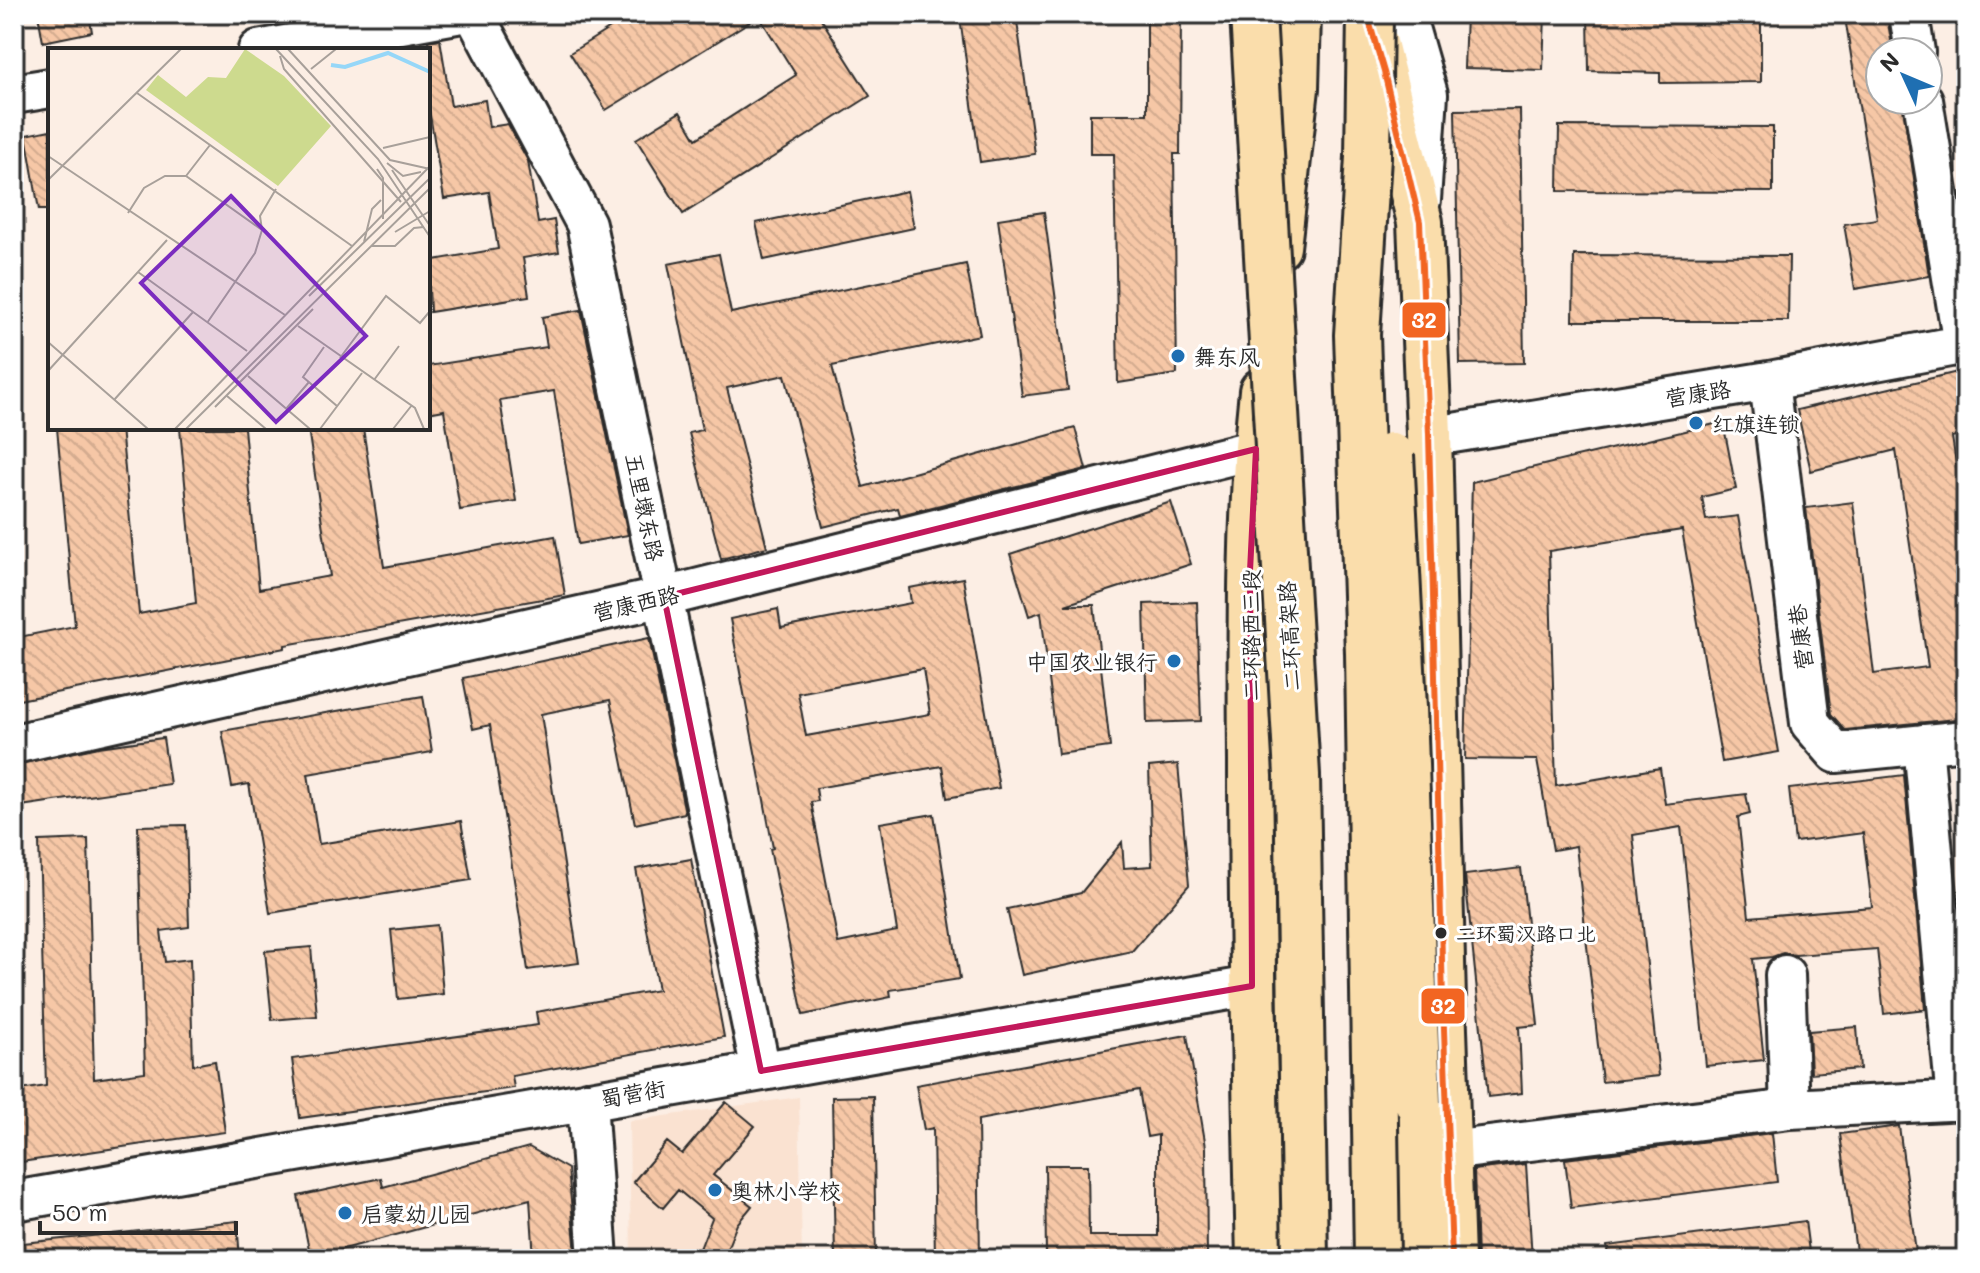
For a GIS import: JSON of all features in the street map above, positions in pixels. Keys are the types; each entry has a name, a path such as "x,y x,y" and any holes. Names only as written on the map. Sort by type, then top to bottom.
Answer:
{"main road":[{"name":"二环高架路","path":"1253,14 1297,775 1305,1259"},
{"name":"二环路西三段","path":"1259,1259 1252,986 1250,571 1256,449 1296,88 1298,14"},
{"path":"1368,14 1368,157 1357,335 1368,653 1377,1259"},
{"path":"1368,14 1420,222 1429,434 1452,1259"},
{"path":"1368,157 1382,285 1404,708 1423,1259"}],"street":[{"path":"269,48 456,14"},
{"name":"五里墩东路","path":"474,14 586,224 761,1071"},
{"path":"1290,14 1296,88"},
{"path":"1405,14 1428,94 1420,222"},
{"path":"1909,14 1912,36"},
{"path":"14,94 48,88"},
{"path":"1926,116 1964,345"},
{"name":"营康路","path":"1429,434 1453,433 1769,381 1964,345"},
{"name":"营康巷","path":"1769,381 1810,723 1836,753 1966,740"},
{"name":"营康西路","path":"14,744 664,597 1256,449"},
{"path":"1448,1151 1790,1109 1961,1101 1923,744"},
{"path":"1785,975 1790,1109"},
{"name":"蜀营街","path":"14,1201 1252,986"},
{"path":"587,1101 598,1259"}],"highlighted area":[{"path":"1256,449 1250,571 1252,986 761,1071 664,597"}],"shaded area":[{"name":"奥林小学校","path":"799,1097 802,1259 631,1259 629,1121"}],"building":[{"path":"38,14 89,14 92,32 43,42"},
{"path":"633,14 818,14 870,96 683,214 636,139 680,112 696,139 796,75 759,16 606,110 570,53"},
{"path":"1016,14 1035,154 980,162 960,18"},
{"path":"1147,14 1181,14 1180,154 1174,154 1177,374 1118,383 1114,154 1090,154 1090,114 1147,114"},
{"path":"1466,14 1545,14 1543,70 1464,68"},
{"path":"1588,14 1761,14 1761,82 1660,83 1660,73 1589,71"},
{"path":"1887,17 1890,36 1864,36 1864,116 1904,116 1929,276 1855,289 1844,224 1877,219 1846,24"},
{"path":"440,39 451,106 485,100 489,127 508,124 528,161 538,223 554,220 559,252 523,258 529,296 430,312 430,261 498,249 489,192 444,199 430,115 428,41"},
{"path":"1520,109 1524,363 1460,364 1455,110"},
{"path":"1559,126 1773,127 1773,192 1558,191"},
{"path":"48,130 48,210 39,210 26,135"},
{"path":"907,191 914,228 764,260 756,223"},
{"path":"1044,212 1068,390 1022,396 998,219"},
{"path":"719,254 731,313 966,264 980,335 832,366 863,487 1075,428 1086,469 900,515 898,508 823,527 785,375 727,388 767,547 721,559 689,433 702,430 668,264"},
{"path":"1574,255 1789,256 1788,321 1573,321"},
{"path":"581,310 628,535 578,544 554,391 500,400 516,501 460,510 444,410 430,413 430,366 547,347 542,317"},
{"path":"1966,370 1966,433 1952,437 1966,529 1966,718 1845,730 1831,714 1806,508 1853,502 1874,674 1928,667 1896,450 1811,471 1797,410"},
{"path":"1723,422 1736,489 1702,497 1706,520 1738,516 1779,752 1722,762 1682,530 1549,551 1556,786 1660,768 1665,804 1746,794 1750,814 1738,817 1749,917 1872,907 1863,833 1795,842 1789,789 1904,775 1925,1009 1884,1014 1877,949 1795,955 1783,953 1753,959 1764,1060 1706,1066 1681,827 1633,835 1659,1076 1602,1082 1576,846 1553,850 1537,760 1465,759 1472,482"},
{"path":"57,430 121,430 139,614 196,603 180,430 244,430 259,589 330,576 308,430 363,430 384,567 555,536 565,595 285,645 285,648 14,701 14,638 75,626"},
{"path":"1171,502 1191,564 1065,605 1094,605 1110,747 1058,754 1041,612 1029,616 1010,554"},
{"path":"963,578 999,788 947,798 942,766 816,788 818,801 811,802 838,943 897,931 880,823 934,814 960,979 890,990 891,997 803,1015 730,619 778,609 781,628 911,603 909,588","holes":["923,669 930,714 806,736 798,693"]},
{"path":"1197,602 1201,721 1147,723 1144,604"},
{"path":"649,638 685,813 635,824 610,700 541,714 579,963 528,970 490,725 473,729 463,678"},
{"path":"423,696 432,752 308,774 319,844 461,821 471,880 270,913 249,784 232,787 222,731"},
{"path":"163,738 170,784 14,807 14,765 99,747"},
{"path":"1178,764 1189,885 1132,951 1022,975 1007,909 1081,893 1122,842 1124,868 1152,866 1149,767"},
{"path":"186,825 189,927 161,931 165,962 190,959 193,1065 215,1061 225,1132 14,1163 14,1091 46,1086 39,841 88,839 94,1079 145,1072 138,826"},
{"path":"691,859 724,1037 512,1076 514,1088 300,1118 292,1059 538,1025 536,1012 658,990 636,869"},
{"path":"1521,868 1538,1025 1519,1027 1522,1093 1488,1097 1465,875"},
{"path":"437,925 443,994 398,999 391,930"},
{"path":"311,947 317,1016 272,1020 265,951"},
{"path":"1857,1027 1860,1069 1811,1073 1809,1031"},
{"path":"1187,1035 1206,1147 1207,1259 1046,1259 1045,1165 1088,1165 1089,1236 1158,1236 1158,1135 1147,1137 1139,1090 978,1120 980,1259 935,1259 933,1128 924,1130 916,1085"},
{"path":"873,1096 876,1259 835,1259 832,1097"},
{"path":"726,1102 755,1126 713,1175 752,1206 737,1224 723,1259 696,1259 712,1218 678,1190 663,1208 633,1182 667,1142 682,1154"},
{"path":"1899,1126 1917,1259 1857,1259 1840,1134"},
{"path":"1772,1133 1777,1182 1571,1208 1565,1159"},
{"path":"529,1147 568,1169 576,1254 534,1259 530,1199 336,1251 337,1259 311,1259 298,1196 381,1178 383,1187"},
{"path":"1526,1164 1532,1259 1477,1259 1474,1170"},
{"path":"237,1221 240,1259 14,1259 14,1244"},
{"path":"1805,1221 1810,1259 1608,1259 1607,1246"}],"transit line":[{"name":"32","path":"1367,14 1420,222 1429,434 1452,1259"}],"place":[{"name":"舞东风","path":"1178,356"},
{"name":"红旗连锁","path":"1696,423"},
{"name":"中国农业银行","path":"1174,661"},
{"name":"二环蜀汉路口北","path":"1441,933"},
{"name":"奥林小学校","path":"715,1190"},
{"name":"启蒙幼儿园","path":"345,1213"}]}
